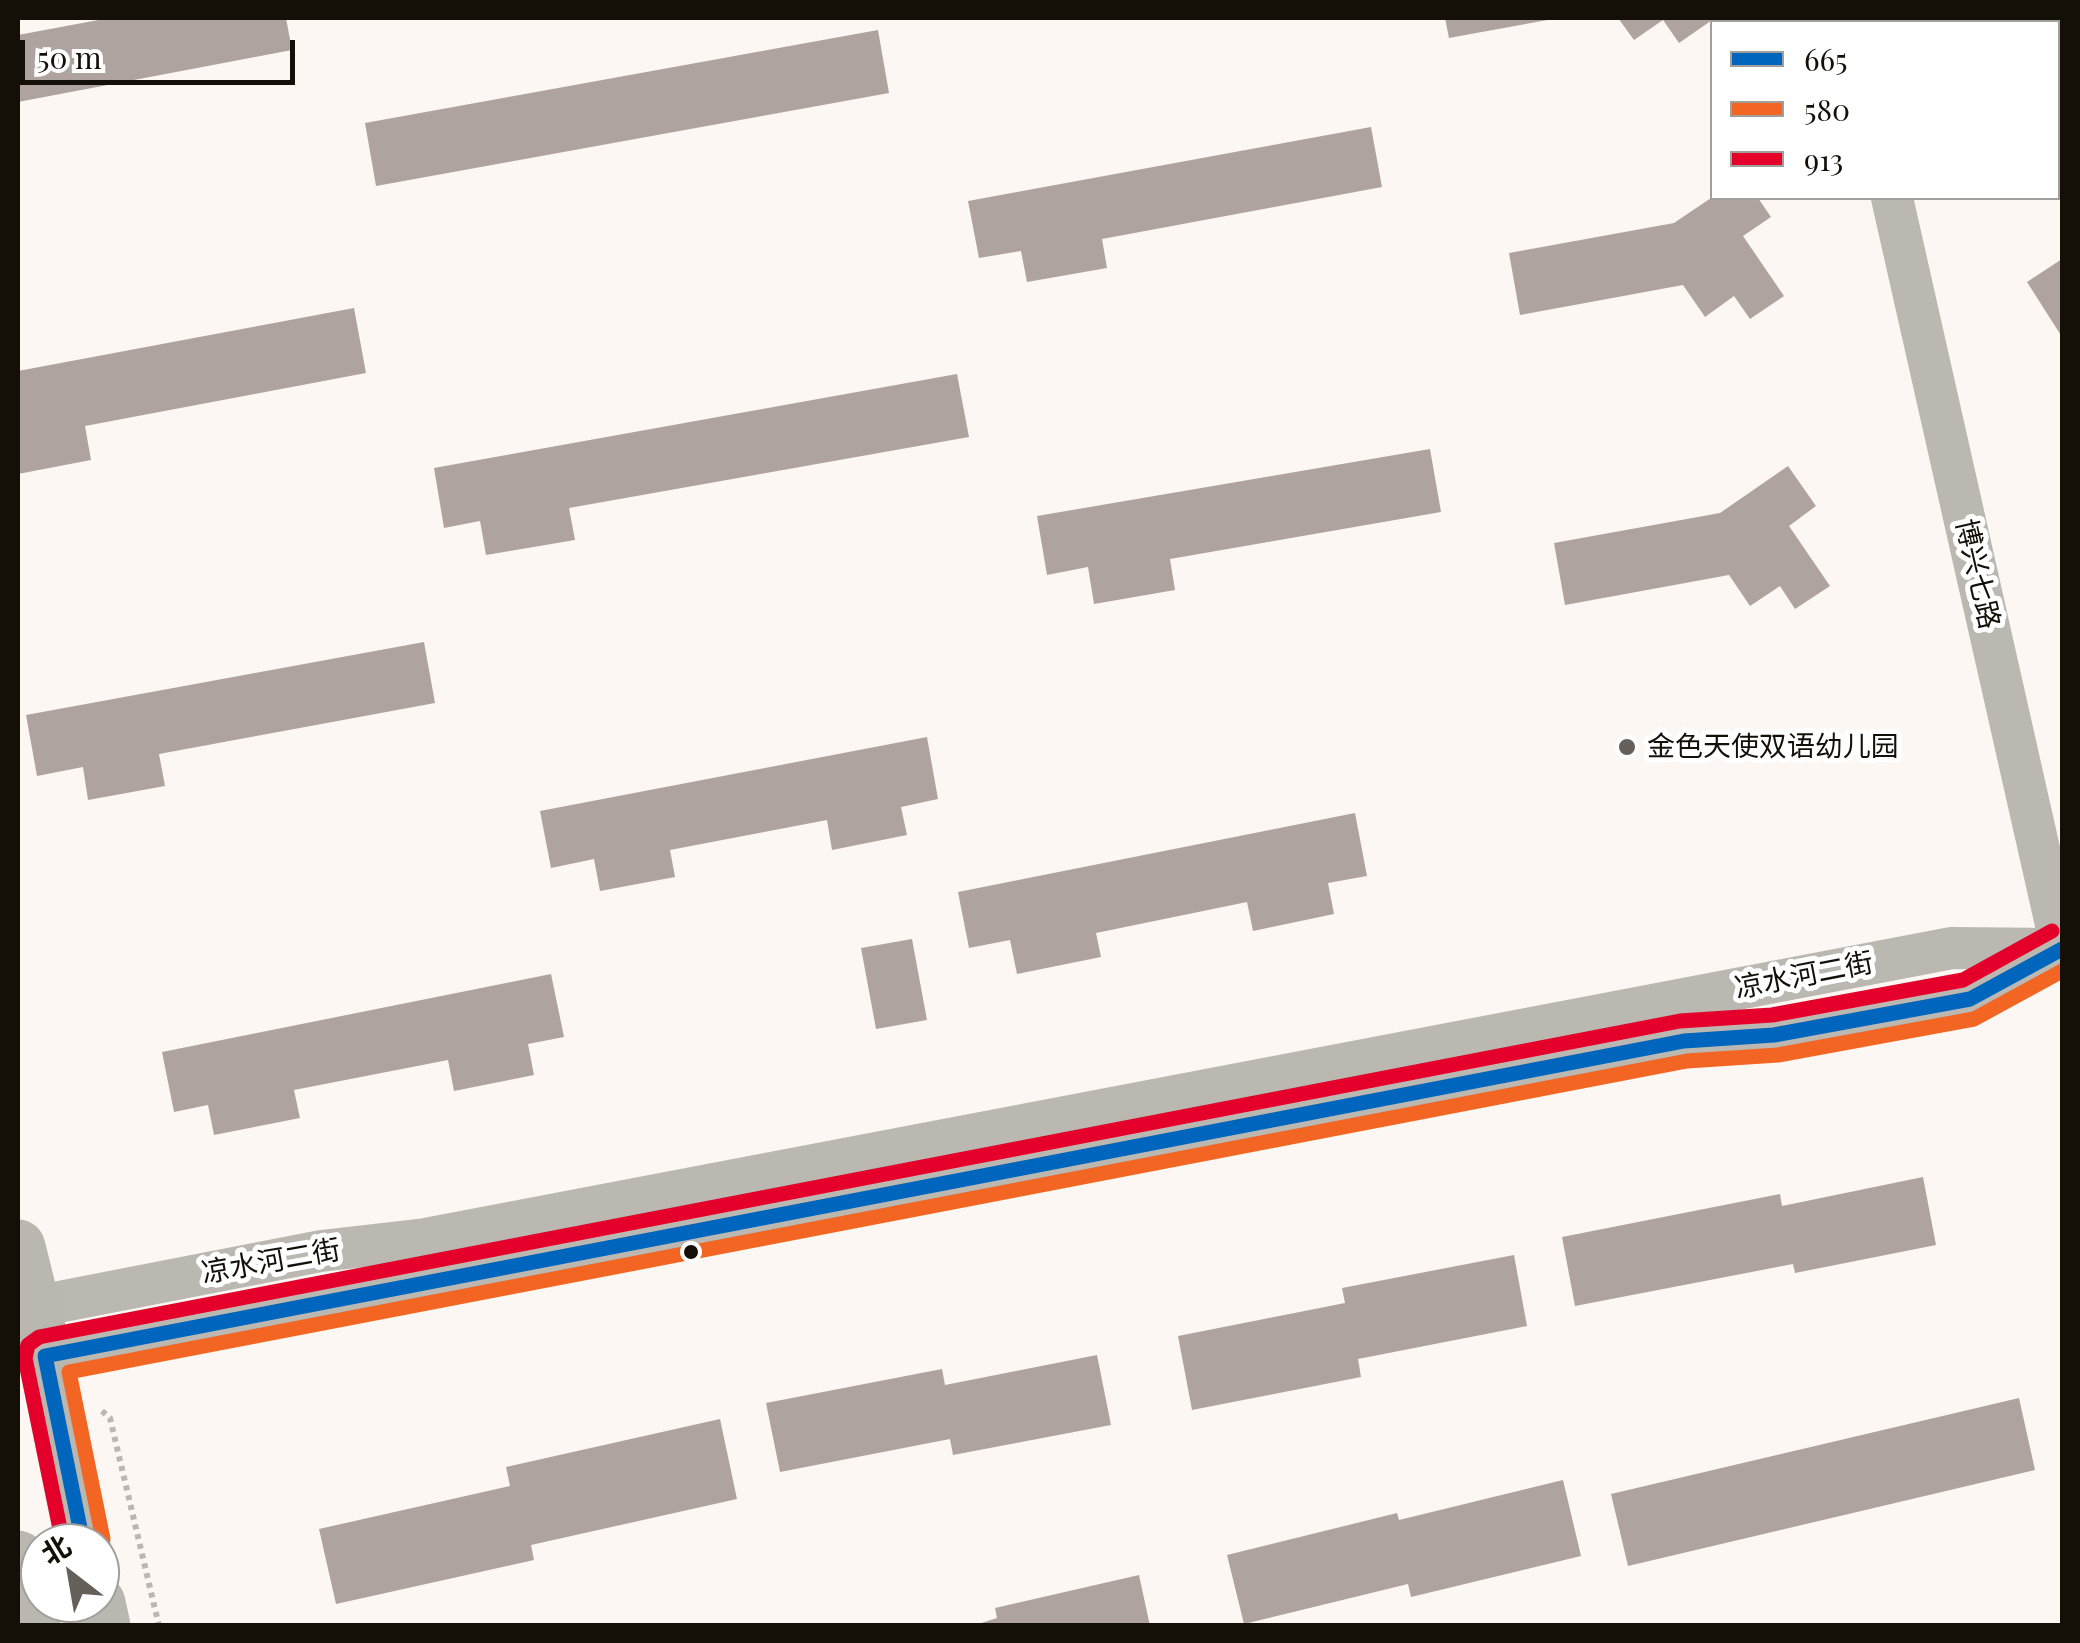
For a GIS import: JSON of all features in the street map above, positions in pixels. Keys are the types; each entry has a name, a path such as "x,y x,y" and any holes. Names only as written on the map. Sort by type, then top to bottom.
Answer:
{"street":[{"name":"博兴七路","path":"1892,200 2062,949"},
{"name":"凉水河二街","path":"28,1333 1684,1040 1774,1036 1970,999 2062,949"},
{"path":"18,1247 28,1333 78,1523"},
{"path":"18,1558 33,1626"}],"building":[{"path":"109,18 286,18 292,50 18,102 18,35"},
{"path":"1445,18 1553,18 1553,19 1449,38"},
{"path":"1618,18 1715,18 1679,43 1663,20 1634,40"},
{"path":"878,30 889,93 376,186 365,123"},
{"path":"1371,127 1382,187 1102,239 1107,268 1027,282 1021,251 979,258 968,201"},
{"path":"1710,199 1759,200 1771,217 1743,236 1784,296 1750,319 1734,296 1705,317 1683,285 1520,315 1509,253 1674,223"},
{"path":"2062,259 2062,337 2027,282"},
{"path":"354,308 366,373 85,426 91,460 18,474 18,371"},
{"path":"957,374 969,437 569,508 575,540 486,555 480,521 444,528 434,468"},
{"path":"1430,449 1441,512 1170,559 1175,590 1094,604 1088,567 1047,575 1037,516"},
{"path":"1788,466 1816,506 1789,526 1830,586 1795,609 1780,586 1750,606 1729,575 1565,605 1554,543 1720,513"},
{"path":"424,642 435,703 159,754 165,786 88,800 83,767 37,776 26,715"},
{"path":"927,737 938,799 901,807 907,835 832,850 827,820 670,850 675,877 600,891 594,859 551,868 540,811"},
{"path":"1355,813 1367,876 1328,883 1334,914 1253,931 1247,902 1096,933 1101,957 1017,974 1010,940 969,948 958,892"},
{"path":"912,939 927,1020 876,1029 861,948"},
{"path":"551,974 564,1037 528,1044 534,1075 454,1091 448,1060 294,1090 300,1118 214,1135 208,1105 174,1112 162,1052"},
{"path":"1923,1177 1936,1245 1795,1273 1793,1264 1575,1306 1562,1237 1780,1194 1782,1206"},
{"path":"1514,1255 1527,1326 1358,1359 1361,1377 1192,1410 1178,1336 1345,1303 1342,1288"},
{"path":"1097,1355 1111,1425 953,1455 950,1439 780,1472 766,1403 942,1369 945,1385"},
{"path":"2019,1398 2035,1470 1628,1566 1611,1494"},
{"path":"720,1419 737,1499 531,1545 534,1560 336,1604 319,1529 510,1486 506,1467"},
{"path":"1563,1480 1581,1556 1411,1597 1408,1584 1244,1624 1227,1555 1397,1513 1399,1520"},
{"path":"1139,1575 1150,1626 972,1626 997,1618 995,1608"}],"transit line":[{"name":"913","path":"59,1523 25,1358 28,1345 39,1337 1680,1021 1772,1015 1963,980 2052,931"},
{"name":"665","path":"79,1523 45,1356 1684,1041 1774,1035 1970,999 2062,949"},
{"name":"580","path":"100,1523 69,1372 1687,1061 1778,1055 1974,1019 2062,971"}],"place":[{"name":"金色天使双语幼儿园","path":"1627,747"}]}
